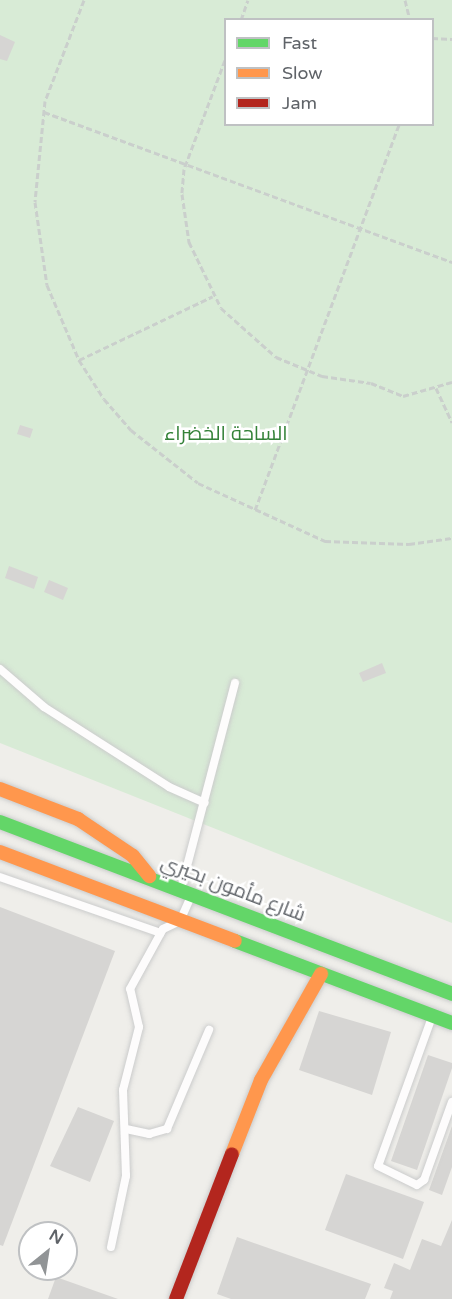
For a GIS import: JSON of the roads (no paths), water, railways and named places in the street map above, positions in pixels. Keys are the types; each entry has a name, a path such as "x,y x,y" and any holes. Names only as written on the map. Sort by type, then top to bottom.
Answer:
{"street":[{"path":"0,789 78,819 133,856 151,879"},
{"name":"شارع مأمون بحيري","path":"0,822 452,994"},
{"path":"0,852 452,1023"},
{"path":"176,1299 261,1080 321,974"}],"lane":[{"path":"0,669 44,707 169,787 205,803"},
{"path":"111,1247 122,1209 126,1068 139,1027 130,989 160,933 180,921 205,803 235,683"},
{"path":"0,877 160,933"},
{"path":"433,1016 378,1166 417,1185 424,1180 452,1102"},
{"path":"126,1129 149,1134 167,1129 208,1030"}],"park label":[{"name":"الساحة الخضراء","path":"226,434"}]}
